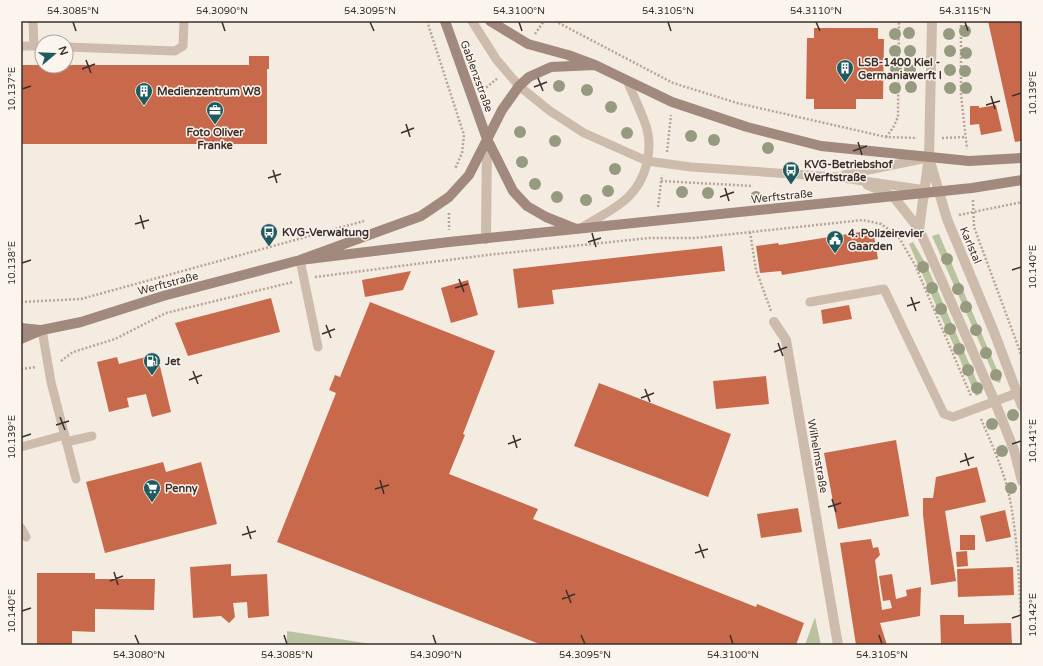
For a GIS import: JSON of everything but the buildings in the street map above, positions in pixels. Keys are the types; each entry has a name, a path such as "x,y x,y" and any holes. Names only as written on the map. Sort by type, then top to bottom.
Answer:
{"main road":[{"name":"Gablenzstraße","path":"445,21 487,139"},
{"name":"Werftstraße","path":"490,21 528,44 568,55 595,65 672,102 754,128 821,146 969,161 1022,158"},
{"name":"Werftstraße","path":"21,339 42,330 81,322 163,296 300,260 421,216 449,197 469,176 502,110 519,86 529,77 551,67 595,65"},
{"name":"Werftstraße","path":"487,139 513,191 527,206 546,217 578,230"},
{"name":"Werftstraße","path":"300,260 449,242 578,230 938,190 972,188 1022,180"},
{"name":"Werftstraße","path":"21,328 42,330"}],"street":[{"path":"919,229 929,158 932,21"},
{"name":"Werftstraße","path":"486,239 487,139"},
{"name":"Karlstal","path":"929,158 946,219 994,332 1022,406"},
{"path":"893,196 919,229 995,402 1014,450 1022,481"},
{"name":"Wilhelmstraße","path":"774,322 786,340 838,645"}],"lane":[{"path":"33,21 36,34"},
{"path":"74,47 176,51 182,46 184,21"},
{"name":"Werftstraße","path":"472,21 496,59 519,86 550,111 584,133 647,161 691,167 836,177 924,192"},
{"path":"21,46 34,46"},
{"path":"578,230 624,202 636,190 643,178 650,148 646,124 628,80"},
{"name":"Werftstraße","path":"836,177 929,158"},
{"name":"Werftstraße","path":"836,177 867,185 893,196"},
{"path":"300,260 318,347"},
{"path":"810,302 884,289 944,414 953,417 1017,393"},
{"path":"42,330 48,365 76,479"},
{"path":"21,446 65,438 92,436"},
{"path":"21,528 26,537"}],"path":[{"path":"427,21 464,135 462,153 454,172"},
{"path":"555,21 673,83 736,103 886,137 893,128 898,117 899,21"},
{"path":"961,21 961,95 966,137"},
{"path":"661,180 757,186"},
{"path":"449,197 449,259"},
{"path":"846,201 846,222"},
{"path":"974,211 974,227 1022,357"},
{"path":"21,302 81,299 368,220"},
{"path":"21,369 48,365 61,361 74,352 115,339 166,313 325,275 449,259 649,238 695,238 863,220 873,222"},
{"path":"750,232 756,270 774,322"}],"green space":[{"path":"939,234 1001,379 1000,383 997,382 932,236"},
{"path":"913,242 927,266 982,393 976,396 909,244"},
{"path":"815,617 821,645 805,645"},
{"path":"287,631 378,645 287,645"}],"place":[{"name":"LSB-1400 Kiel - Germaniawerft I","path":"845,83"},
{"name":"Medienzentrum W8","path":"144,106"},
{"name":"Foto Oliver Franke","path":"215,125"},
{"name":"KVG-Betriebshof Werftstraße","path":"791,185"},
{"name":"KVG-Verwaltung","path":"269,247"},
{"name":"4. Polizeirevier Gaarden","path":"835,254"},
{"name":"Jet","path":"152,376"},
{"name":"Penny","path":"152,503"}]}
